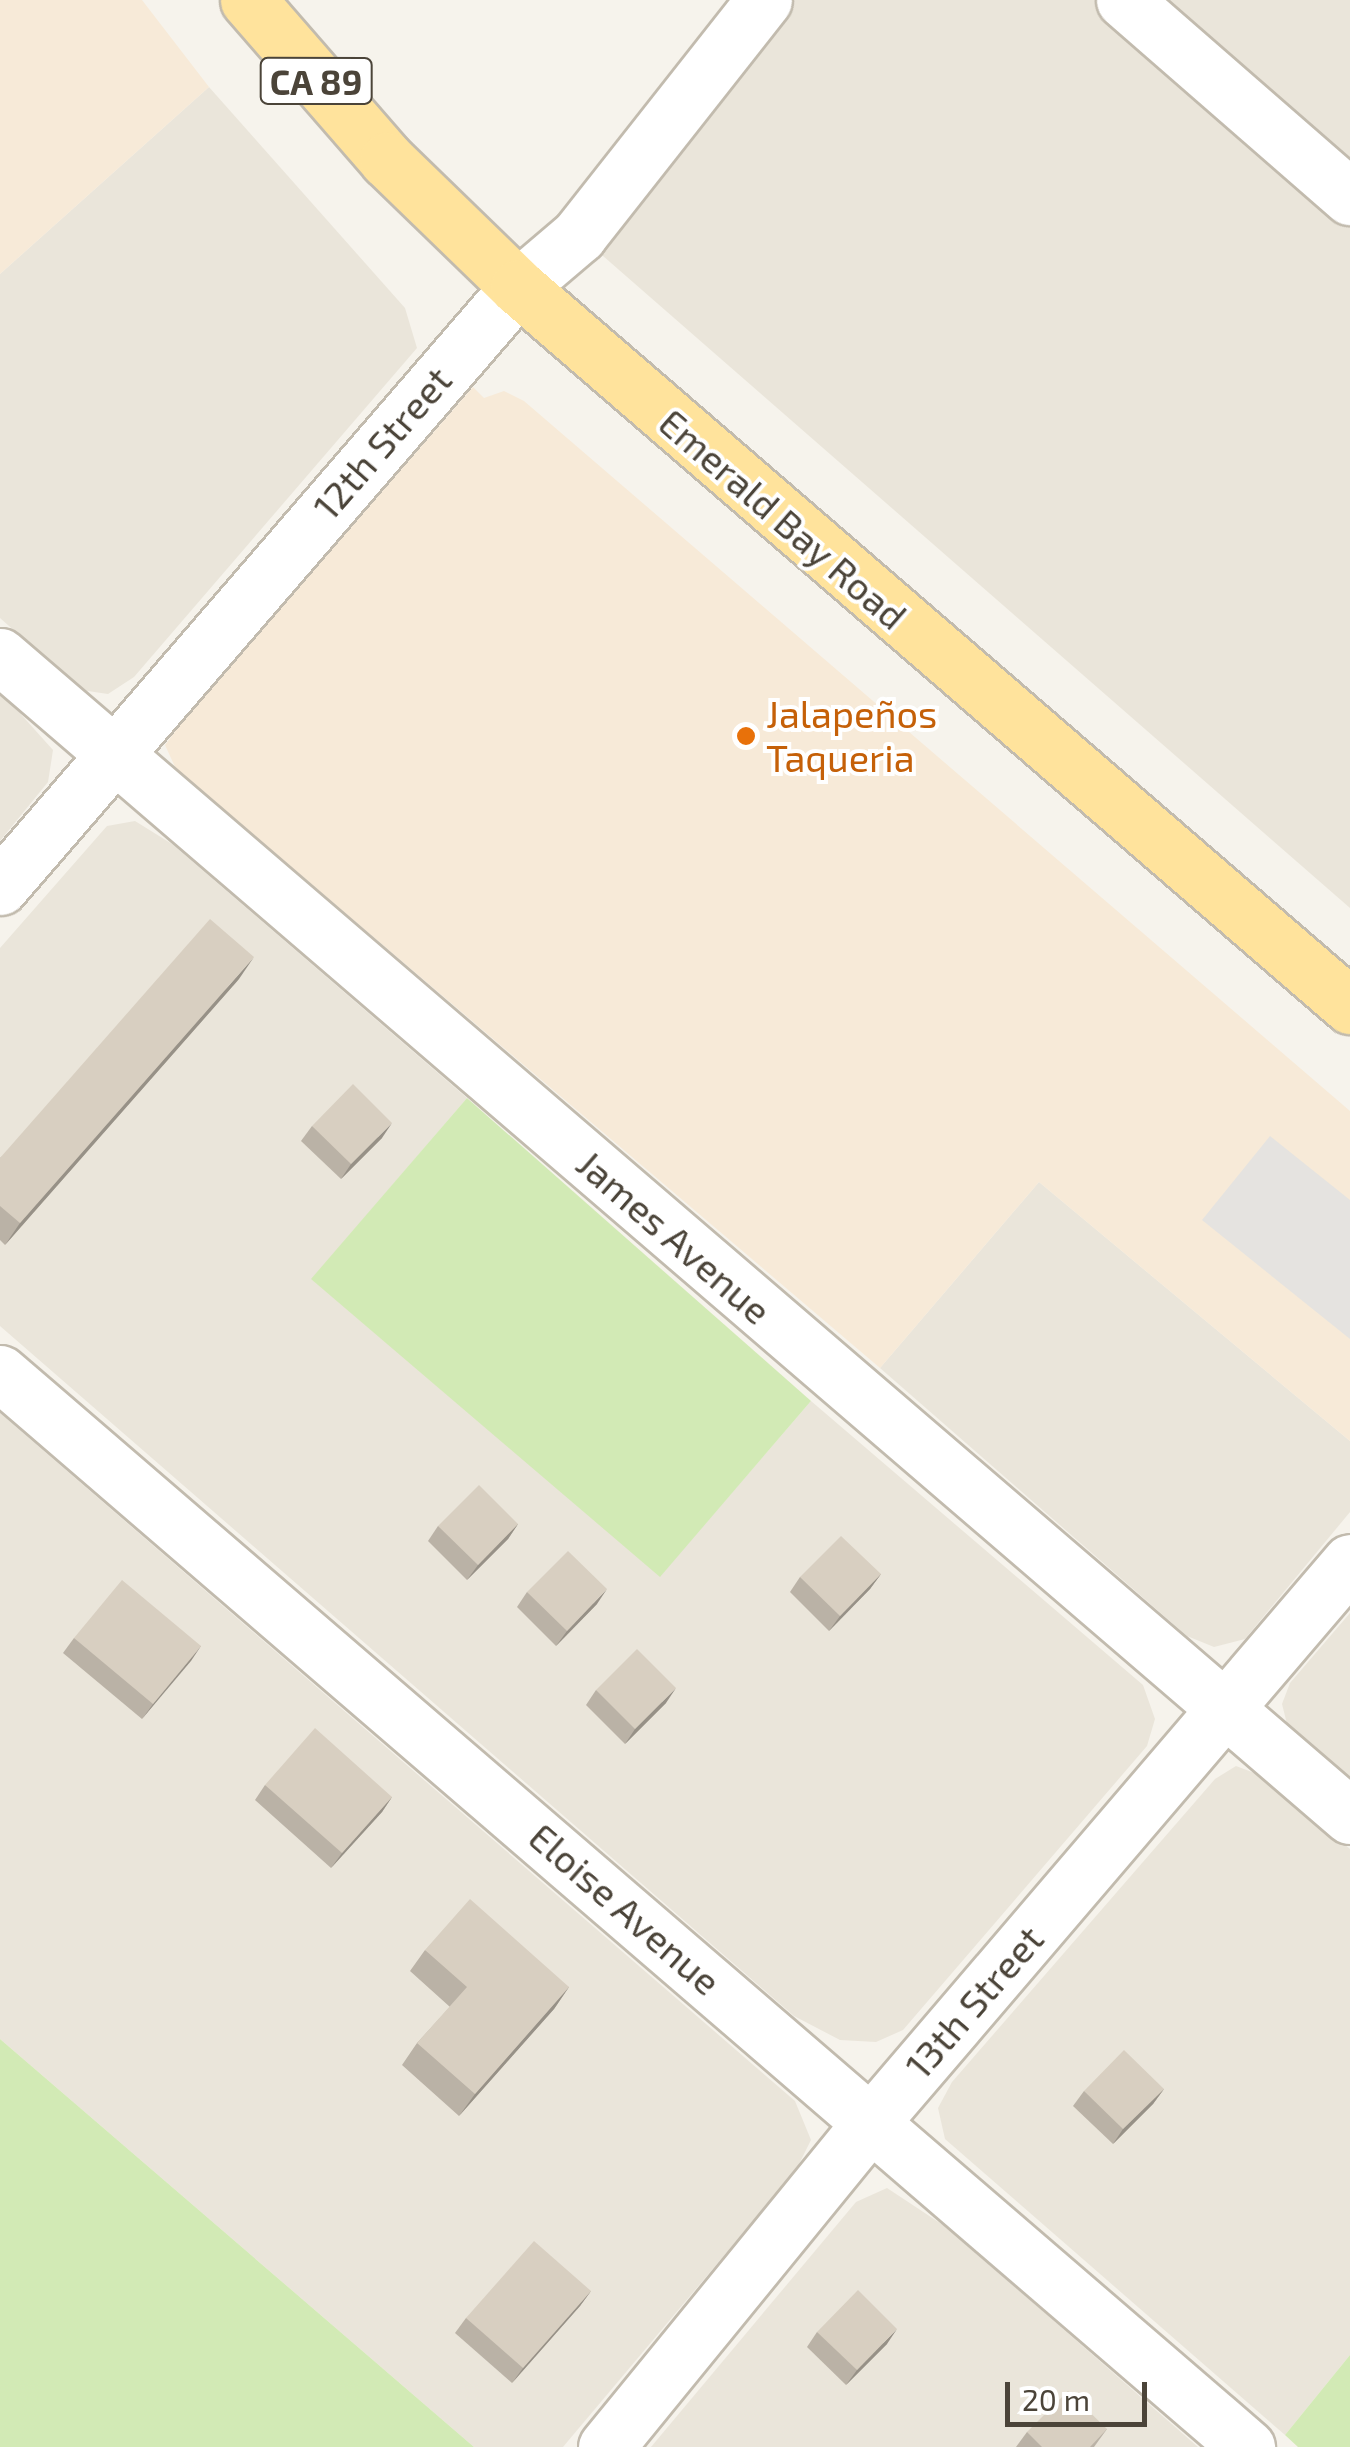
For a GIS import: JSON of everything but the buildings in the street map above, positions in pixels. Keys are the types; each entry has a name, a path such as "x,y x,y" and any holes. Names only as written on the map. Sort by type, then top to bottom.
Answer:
{"main road":[{"name":"Emerald Bay Road","path":"248,0 387,160 518,287 1350,1006"}],"street":[{"name":"12th Street","path":"0,887 518,287 580,235 764,0"},
{"path":"1124,0 1350,197"},
{"name":"James Avenue","path":"0,656 1350,1816"},
{"name":"Eloise Avenue","path":"0,1374 1248,2447"},
{"name":"13th Street","path":"606,2447 872,2120 1350,1562"}],"shaded area":[{"path":"0,0 142,0 209,87 0,274"},
{"path":"785,0 1350,0 1350,908 579,235"},
{"path":"209,87 405,308 417,348 134,677 108,694 81,690 0,618 0,274"},
{"path":"473,387 484,398 504,391 524,401 1350,1111 1350,1441 1039,1182 880,1368 176,769 165,745 186,717"},
{"path":"0,691 53,750 48,782 0,841"},
{"path":"135,821 172,844 467,1098 312,1279 660,1576 811,1401 1143,1685 1155,1719 1147,1746 903,2030 876,2042 840,2040 794,2016 0,1326 0,948 107,826"},
{"path":"1270,1136 1350,1200 1350,1339 1202,1220"},
{"path":"1039,1182 1350,1441 1350,1512 1245,1639 1214,1647 1187,1636 880,1368"},
{"path":"0,1413 795,2101 811,2140 796,2170 563,2447 474,2447 0,2039"},
{"path":"1350,1613 1350,1778 1287,1724 1282,1704 1290,1683"},
{"path":"1236,1766 1265,1777 1350,1849 1350,2355 1285,2435 945,2139 938,2108 952,2082 1215,1779"},
{"path":"887,2188 949,2229 1198,2447 651,2447 856,2202"}],"green space":[{"path":"467,1098 811,1401 660,1577 311,1279"},
{"path":"0,2039 474,2447 0,2447"},
{"path":"1350,2355 1350,2447 1298,2447 1285,2435"}],"place":[{"name":"Jalapeños Taqueria","path":"746,736"}]}
